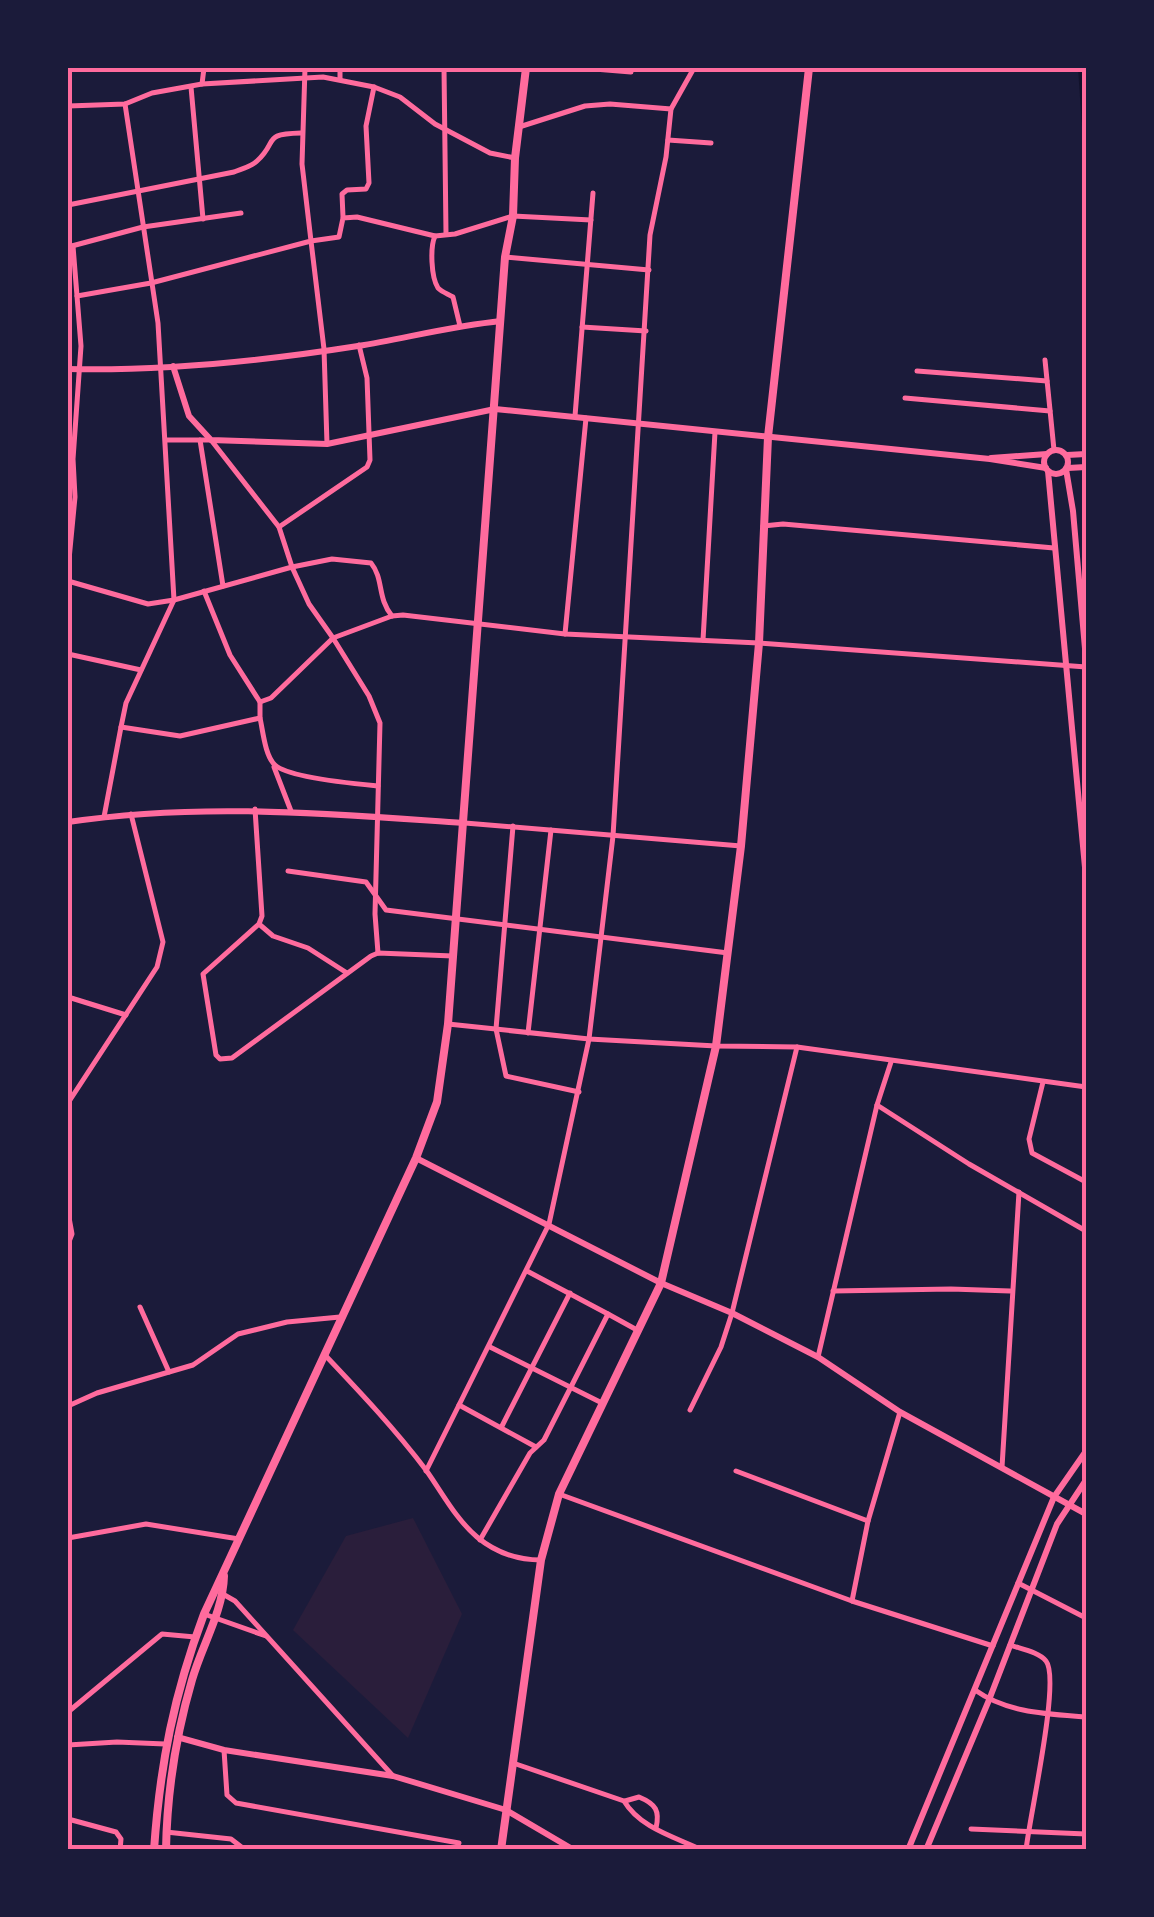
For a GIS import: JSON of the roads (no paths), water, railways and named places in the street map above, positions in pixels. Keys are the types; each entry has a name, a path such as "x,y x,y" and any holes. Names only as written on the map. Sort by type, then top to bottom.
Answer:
{"main road":[{"path":"154,1850 165,1744 213,1589 224,1576 416,1158 436,1102 454,956 505,257 513,216 515,158 526,68"},
{"path":"501,1850 541,1560 559,1494 661,1284 716,1046 741,846 759,643 768,437 809,68"},
{"path":"166,1850 177,1737 192,1677 224,1594 224,1576"}],"street":[{"path":"202,84 204,68"},
{"path":"265,80 266,68"},
{"path":"306,68 301,132 324,350 326,444"},
{"path":"340,68 340,79"},
{"path":"444,68 446,236"},
{"path":"582,68 630,72"},
{"path":"426,1470 549,1224 579,1092 613,836 650,235 671,109 694,68"},
{"path":"68,106 125,104 152,92 202,84 305,77 340,79 400,97 447,130 490,152 515,158"},
{"path":"192,86 203,219"},
{"path":"77,296 151,284 338,236 342,194 366,189 369,183 366,126 374,87"},
{"path":"104,817 126,703 174,600 162,366 125,104"},
{"path":"519,127 584,106 671,109"},
{"path":"68,205 234,172 252,164 278,134 301,132"},
{"path":"668,140 711,143"},
{"path":"575,416 593,193"},
{"path":"68,570 75,498 70,459 78,370 77,296 70,247 144,227 242,213"},
{"path":"342,218 357,217 434,236 513,216 591,220"},
{"path":"434,236 431,247 437,284 453,297 460,326"},
{"path":"505,257 649,270"},
{"path":"68,369 173,366 324,350 503,321"},
{"path":"582,326 646,331"},
{"path":"279,527 368,467 367,378 360,345"},
{"path":"1045,360 1050,410 1047,470 1086,878"},
{"path":"173,366 184,407 279,527 309,604 378,714 378,953"},
{"path":"917,371 1047,380"},
{"path":"905,398 1050,410"},
{"path":"167,440 326,444 495,410 990,458 1056,474 1066,468 1086,467"},
{"path":"565,634 586,418"},
{"path":"702,640 715,432"},
{"path":"200,440 223,586"},
{"path":"990,458 1050,452 1086,454"},
{"path":"260,702 272,698 333,638 392,616 565,634 759,643 1066,666 1086,663 1066,454"},
{"path":"762,526 783,524 1054,548"},
{"path":"68,581 148,604 332,558 371,564 378,572 381,600 392,616"},
{"path":"204,591 230,655 260,702 260,718 290,811"},
{"path":"68,654 141,670"},
{"path":"121,727 180,736 260,718"},
{"path":"273,764 332,781 378,786"},
{"path":"68,822 131,814 255,809 741,846"},
{"path":"255,809 262,916 259,924 203,974 216,1055 220,1059 232,1058 378,953 454,956"},
{"path":"68,1103 157,967 163,942 131,814"},
{"path":"513,826 496,1029 506,1076 579,1092"},
{"path":"528,1032 551,830"},
{"path":"288,870 366,882 386,910 728,953"},
{"path":"259,924 273,936 308,948 347,974"},
{"path":"68,997 126,1015"},
{"path":"448,1024 589,1039 797,1047 1086,1088"},
{"path":"690,1410 721,1347 732,1313 797,1047"},
{"path":"818,1357 890,1062"},
{"path":"1044,1082 1029,1139 1032,1153 1086,1182"},
{"path":"877,1104 1086,1231"},
{"path":"416,1158 661,1284 732,1313 818,1357 900,1412 1086,1514"},
{"path":"1002,1466 1019,1192"},
{"path":"68,1212 72,1234 68,1244"},
{"path":"526,1271 639,1332"},
{"path":"833,1291 1011,1292"},
{"path":"502,1426 570,1293"},
{"path":"140,1307 169,1372"},
{"path":"480,1540 536,1446 544,1440 608,1314"},
{"path":"68,1406 202,1362 238,1334 287,1322 340,1317"},
{"path":"490,1347 602,1403"},
{"path":"324,1354 379,1412 426,1470 456,1516 480,1540 506,1554 541,1560"},
{"path":"459,1406 536,1446"},
{"path":"852,1601 868,1520 900,1412"},
{"path":"908,1850 1054,1496 1086,1451"},
{"path":"736,1471 868,1520"},
{"path":"926,1850 1056,1524 1086,1480"},
{"path":"559,1494 852,1601 994,1646"},
{"path":"68,1538 146,1524 239,1539"},
{"path":"1018,1583 1086,1618"},
{"path":"213,1589 235,1601 393,1776"},
{"path":"204,1614 269,1638"},
{"path":"68,1712 162,1634 195,1637"},
{"path":"1010,1645 1046,1661 1050,1673 1049,1714 1026,1850"},
{"path":"974,1690 1012,1708 1086,1717"},
{"path":"177,1737 224,1750 393,1776 506,1810 574,1850"},
{"path":"68,1745 165,1744"},
{"path":"224,1750 227,1795 236,1803 459,1843"},
{"path":"513,1763 624,1801 640,1796 655,1806 659,1815 656,1828"},
{"path":"624,1801 634,1816 702,1850"},
{"path":"68,1819 120,1834 120,1850"},
{"path":"971,1828 1086,1834"},
{"path":"166,1832 231,1839 244,1849 253,1850"}]}
